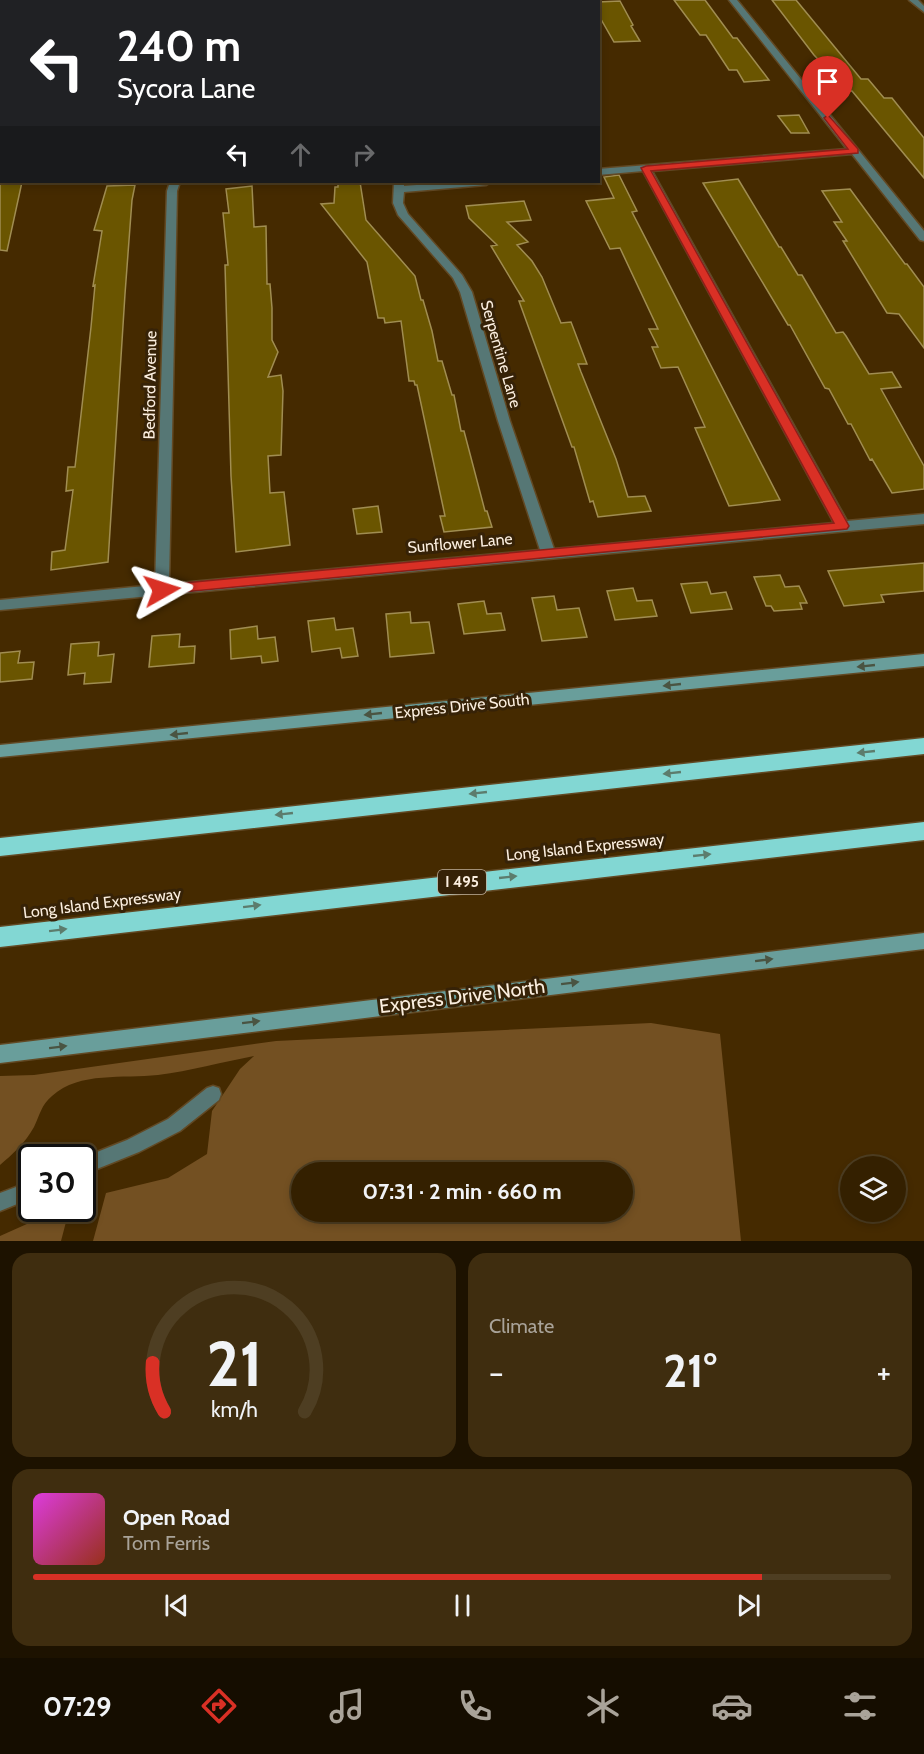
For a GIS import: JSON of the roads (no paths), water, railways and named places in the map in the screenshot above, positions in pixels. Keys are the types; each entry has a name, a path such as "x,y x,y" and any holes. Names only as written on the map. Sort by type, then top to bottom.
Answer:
{"highway":[{"path":"0,847 924,746"},
{"name":"Long Island Expressway","path":"0,937 476,880 924,831"}],"main road":[{"name":"Express Drive South","path":"0,751 924,660"},
{"name":"Express Drive North","path":"0,1054 924,940"}],"street":[{"path":"733,0 924,238"},
{"path":"913,0 924,10"},
{"path":"600,172 855,151"},
{"path":"646,168 843,526"},
{"name":"Bedford Avenue","path":"162,590 167,348 172,191 175,183"},
{"path":"399,185 457,183"},
{"name":"Serpentine Lane","path":"399,185 398,203 403,215 458,277 466,292 504,421 548,552"},
{"name":"Sunflower Lane","path":"0,605 548,552 924,519"}],"lane":[{"path":"96,1161 174,1125 213,1094"},
{"path":"0,1202 18,1195"}]}
